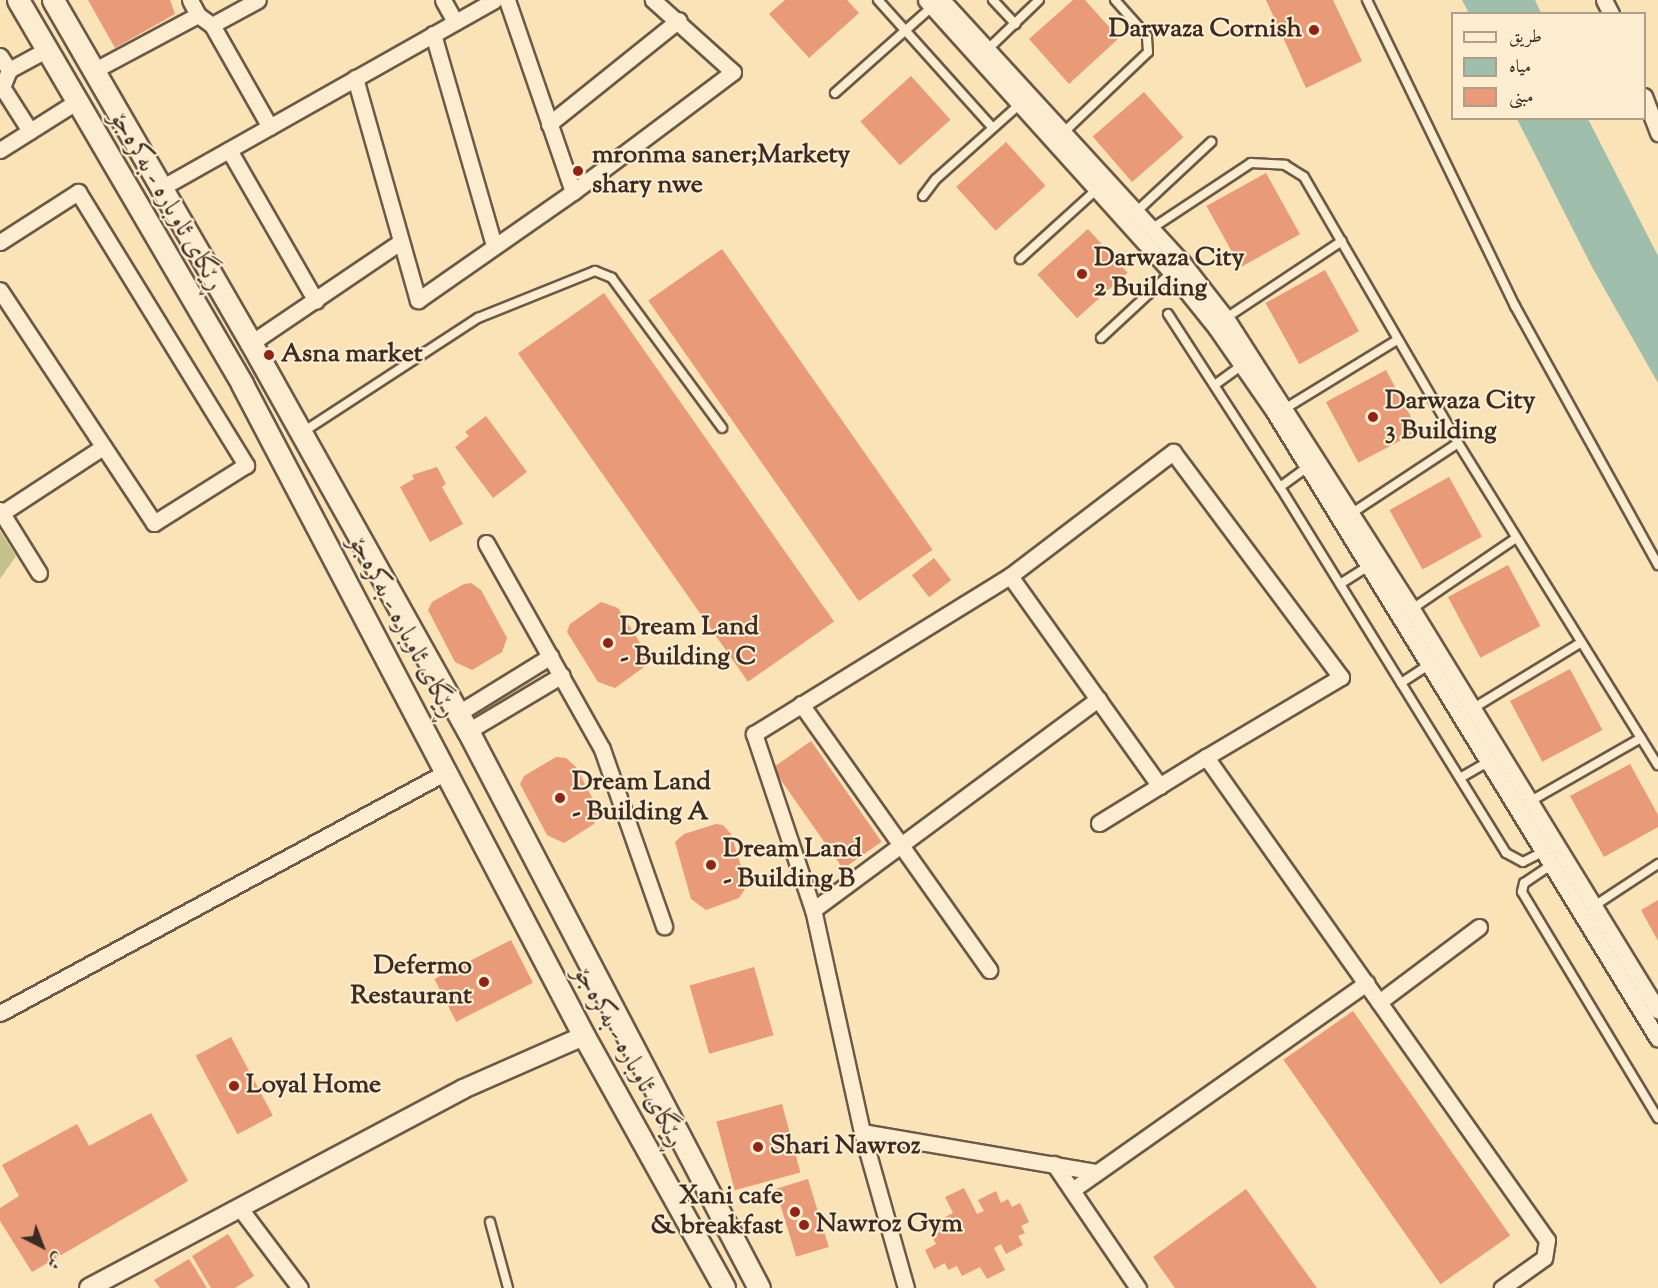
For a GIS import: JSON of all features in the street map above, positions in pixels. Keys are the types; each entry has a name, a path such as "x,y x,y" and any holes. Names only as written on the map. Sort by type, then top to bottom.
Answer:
{"main road":[{"name":"ڕێگای ئاوبارە - بەکرەجۆ","path":"18,0 242,384 448,771 584,1036 724,1288"},
{"path":"53,0 251,343 463,723 759,1288"},
{"path":"242,384 257,391 264,389 268,382 267,372"},
{"path":"263,424 265,415 273,409 291,414"}],"street":[{"path":"190,0 198,15 212,25 270,127"},
{"path":"212,25 258,0"},
{"path":"443,0 455,22"},
{"path":"161,188 494,0"},
{"path":"507,0 573,192"},
{"path":"355,78 418,300 573,192 733,72 679,20 653,0"},
{"path":"935,2 987,51 1096,190 1226,318 1286,408 1412,609 1658,1011"},
{"path":"935,2 1024,101 1062,134 1151,229 1308,467 1658,1040"},
{"path":"93,71 198,15"},
{"path":"549,124 679,20"},
{"path":"433,34 494,246"},
{"path":"30,131 2,87 9,70 46,50"},
{"path":"0,56 9,70"},
{"path":"1646,101 1658,133"},
{"path":"0,150 76,102"},
{"path":"229,150 316,301"},
{"path":"0,242 78,192 246,465 154,523 0,291"},
{"path":"251,343 400,242"},
{"path":"39,573 1,511 104,447"},
{"path":"906,1288 862,1132 813,910 754,734 1010,576 1173,452 1341,677 1099,823"},
{"path":"486,543 602,749 664,926"},
{"path":"1010,576 1160,786"},
{"path":"463,723 551,656"},
{"path":"463,723 562,675"},
{"path":"813,910 899,843 1098,699"},
{"path":"801,704 989,970"},
{"path":"1206,757 1547,1239 1544,1258 1502,1288"},
{"path":"0,1013 448,771"},
{"path":"1379,1002 1479,927"},
{"path":"1072,1190 1366,983"},
{"path":"89,1288 463,1089 584,1036"},
{"path":"862,1132 1097,1172"},
{"path":"1054,1164 1138,1288"},
{"path":"239,1207 300,1288"}],"lane":[{"path":"878,0 993,129"},
{"path":"993,0 1014,24"},
{"path":"987,51 1039,0"},
{"path":"1062,134 1148,51 1147,36 1115,0"},
{"path":"1367,0 1515,306 1658,566"},
{"path":"835,93 906,31 935,2"},
{"path":"923,196 936,179 1024,101"},
{"path":"1136,212 1211,142"},
{"path":"1151,229 1240,167 1274,162 1295,170 1312,185 1397,340 1458,443 1580,643 1658,765"},
{"path":"1020,259 1096,190"},
{"path":"1226,318 1342,241"},
{"path":"1101,338 1177,268"},
{"path":"302,433 478,318 595,271 612,278 722,428"},
{"path":"1168,314 1216,384 1510,858 1523,862 1547,858"},
{"path":"1286,408 1397,340"},
{"path":"1216,384 1242,366"},
{"path":"1352,513 1458,443"},
{"path":"1280,487 1308,467"},
{"path":"1412,609 1516,538"},
{"path":"1340,584 1369,566"},
{"path":"1472,709 1580,643"},
{"path":"1401,683 1430,664"},
{"path":"1529,802 1641,738"},
{"path":"1460,778 1488,762"},
{"path":"1547,858 1524,883 1524,897 1658,1118"},
{"path":"1594,906 1658,864"},
{"path":"490,1222 508,1288"}],"shaded area":[{"path":"0,531 16,556 0,579"}],"water":[{"path":"1462,0 1535,0 1541,12 1468,12"},
{"path":"1518,120 1589,120 1658,256 1658,383 1592,267"}],"building":[{"path":"88,0 170,0 175,14 115,48"},
{"path":"785,0 847,0 859,13 809,58 769,14"},
{"path":"1073,0 1085,0 1119,38 1069,84 1029,39"},
{"name":"Darwaza Cornish","path":"1266,0 1333,0 1362,61 1306,88"},
{"path":"911,76 950,120 900,165 860,122"},
{"name":"Darwaza City 2 Building","path":"1144,92 1183,137 1132,182 1093,137"},
{"name":"Darwaza City 2 Building","path":"1006,142 1045,186 996,231 956,187"},
{"path":"1266,173 1300,234 1240,267 1207,206"},
{"name":"Darwaza City 2 Building","path":"1088,229 1127,273 1077,318 1037,275"},
{"path":"722,249 933,550 859,601 648,301"},
{"name":"Darwaza City 3 Building","path":"1325,270 1359,331 1299,364 1266,303"},
{"path":"604,293 834,621 748,682 518,353"},
{"name":"Darwaza City 3 Building","path":"1386,370 1418,431 1358,463 1326,402"},
{"path":"486,416 527,472 493,498 455,447 469,436 465,432"},
{"path":"437,467 446,484 442,487 463,524 430,542 400,487 414,479 412,475"},
{"name":"Darwaza City 3 Building","path":"1449,477 1482,536 1422,569 1390,510"},
{"path":"934,558 951,580 929,597 912,575"},
{"path":"1508,565 1540,626 1480,658 1448,597"},
{"path":"471,583 481,590 507,638 502,652 472,670 455,662 428,610 432,602 464,584"},
{"name":"Dream Land - Building C","path":"601,602 618,608 647,654 644,667 615,688 598,682 567,632 570,624"},
{"path":"1570,669 1602,730 1542,762 1510,701"},
{"path":"811,741 882,842 843,869 772,768"},
{"name":"Dream Land - Building A","path":"556,757 566,758 576,767 599,811 594,824 564,843 547,835 520,784 524,776"},
{"path":"1630,764 1658,815 1658,827 1604,857 1570,796"},
{"name":"Dream Land - Building B","path":"716,824 723,825 731,834 747,886 739,898 706,910 691,899 675,842 684,834"},
{"path":"1658,900 1658,941 1641,910"},
{"name":"Defermo Restaurant","path":"511,940 533,983 456,1022 434,979"},
{"path":"754,967 774,1035 709,1054 690,985"},
{"path":"1353,1011 1510,1235 1441,1284 1283,1060"},
{"name":"Loyal Home","path":"231,1037 273,1116 237,1134 196,1056"},
{"name":"Shari Nawroz","path":"782,1104 800,1173 735,1190 716,1122"},
{"path":"151,1113 188,1181 32,1272 0,1221 0,1208 19,1196 2,1165 77,1124 89,1146"},
{"path":"808,1179 829,1247 796,1257 775,1189"},
{"path":"964,1188 977,1214 984,1211 978,1200 996,1191 1001,1203 1008,1199 1012,1207 1020,1203 1029,1222 1021,1226 1025,1233 1018,1236 1023,1245 1006,1254 1001,1244 994,1248 1005,1270 987,1279 980,1267 962,1276 957,1266 948,1270 945,1263 934,1269 925,1250 936,1244 932,1236 940,1232 935,1222 953,1213 945,1197"},
{"path":"1246,1189 1317,1288 1175,1288 1153,1257"},
{"path":"228,1234 254,1276 235,1288 211,1288 192,1256"},
{"path":"189,1259 207,1288 160,1288 154,1280"}],"place":[{"name":"Darwaza Cornish","path":"1314,30"},
{"name":"mronma saner;Markety shary nwe","path":"578,171"},
{"name":"Darwaza City 2 Building","path":"1082,274"},
{"name":"Asna market","path":"269,355"},
{"name":"Darwaza City 3 Building","path":"1373,417"},
{"name":"Dream Land - Building C","path":"608,643"},
{"name":"Dream Land - Building A","path":"560,798"},
{"name":"Dream Land - Building B","path":"711,865"},
{"name":"Defermo Restaurant","path":"484,982"},
{"name":"Loyal Home","path":"234,1086"},
{"name":"Shari Nawroz","path":"758,1147"},
{"name":"Xani cafe & breakfast","path":"795,1212"},
{"name":"Nawroz Gym","path":"804,1225"}]}
